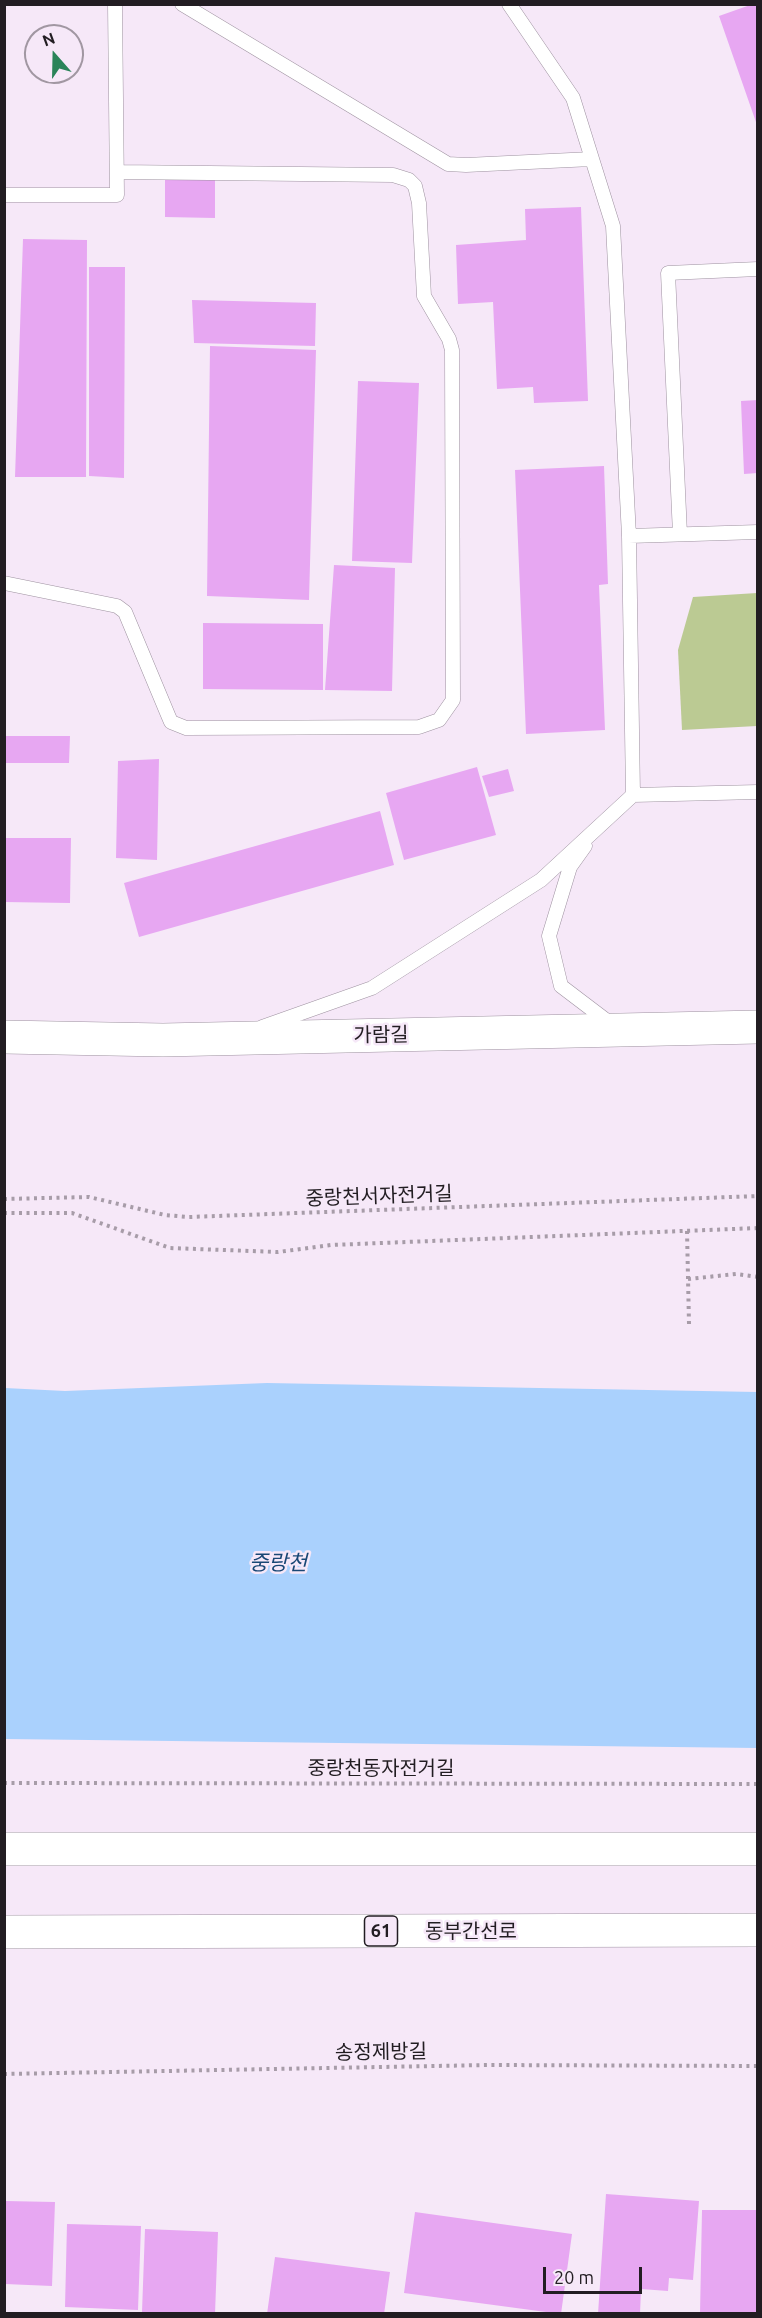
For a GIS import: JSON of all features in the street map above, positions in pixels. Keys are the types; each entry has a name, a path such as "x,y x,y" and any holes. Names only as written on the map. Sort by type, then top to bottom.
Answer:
{"main road":[{"name":"가람길","path":"4,1037 229,1038 758,1027"},
{"path":"4,1849 758,1849"},
{"name":"동부간선로","path":"4,1932 758,1930"}],"lane":[{"path":"4,195 117,195 115,4"},
{"path":"182,4 448,164 592,159"},
{"path":"509,4 573,98 613,226 629,536 633,795"},
{"path":"4,583 117,606 125,612 171,722 186,728 419,727 439,720 453,700 452,350 449,339 424,296 419,203 414,186 409,180 393,175 117,172"},
{"path":"680,534 668,273 758,269"},
{"path":"629,536 758,532"},
{"path":"229,1038 372,988 541,880 633,795 758,792"},
{"path":"603,822 570,867 549,936 561,986 620,1030"}],"path":[{"name":"중랑천서자전거길","path":"4,1198 89,1197 165,1215 189,1216 758,1196"},
{"path":"4,1213 72,1213 170,1248 278,1252 331,1245 758,1228"},
{"path":"687,1231 689,1324"},
{"path":"688,1279 736,1274 758,1277"},
{"name":"중랑천동자전거길","path":"4,1783 758,1784"},
{"name":"송정제방길","path":"4,2074 488,2065 758,2066"}],"green space":[{"path":"757,593 757,726 682,730 678,650 693,597"}],"water":[{"name":"중랑천","path":"267,1383 757,1392 757,1748 5,1739 5,1388 65,1391"}],"building":[{"path":"758,4 757,125 719,16"},
{"path":"165,179 215,180 215,218 165,217"},
{"path":"581,207 588,401 534,403 533,387 497,389 493,302 458,304 456,245 526,240 525,209"},
{"path":"23,239 87,240 86,477 15,477"},
{"path":"89,267 125,267 124,478 89,476"},
{"path":"192,300 316,303 315,346 194,343"},
{"path":"210,346 316,350 309,600 207,596"},
{"path":"358,381 419,383 412,563 352,561"},
{"path":"758,400 758,473 744,474 741,401"},
{"path":"604,466 608,584 599,585 605,730 526,734 515,470"},
{"path":"334,565 395,568 392,691 325,690"},
{"path":"203,623 323,624 323,690 203,689"},
{"path":"4,736 70,736 69,763 4,763"},
{"path":"159,759 157,860 116,858 118,761"},
{"path":"477,767 496,835 404,860 386,793"},
{"path":"508,769 514,791 489,797 482,776"},
{"path":"380,811 394,865 139,937 124,883"},
{"path":"4,838 71,838 70,903 4,902"},
{"path":"606,2194 699,2201 693,2280 669,2278 668,2291 641,2289 640,2314 598,2314"},
{"path":"5,2201 55,2202 52,2286 5,2284"},
{"path":"702,2210 758,2210 758,2314 700,2314"},
{"path":"415,2212 572,2234 561,2314 404,2293"},
{"path":"67,2224 141,2226 138,2310 65,2307"},
{"path":"145,2229 218,2232 215,2314 142,2312"},
{"path":"275,2257 390,2272 384,2314 267,2314"}]}
